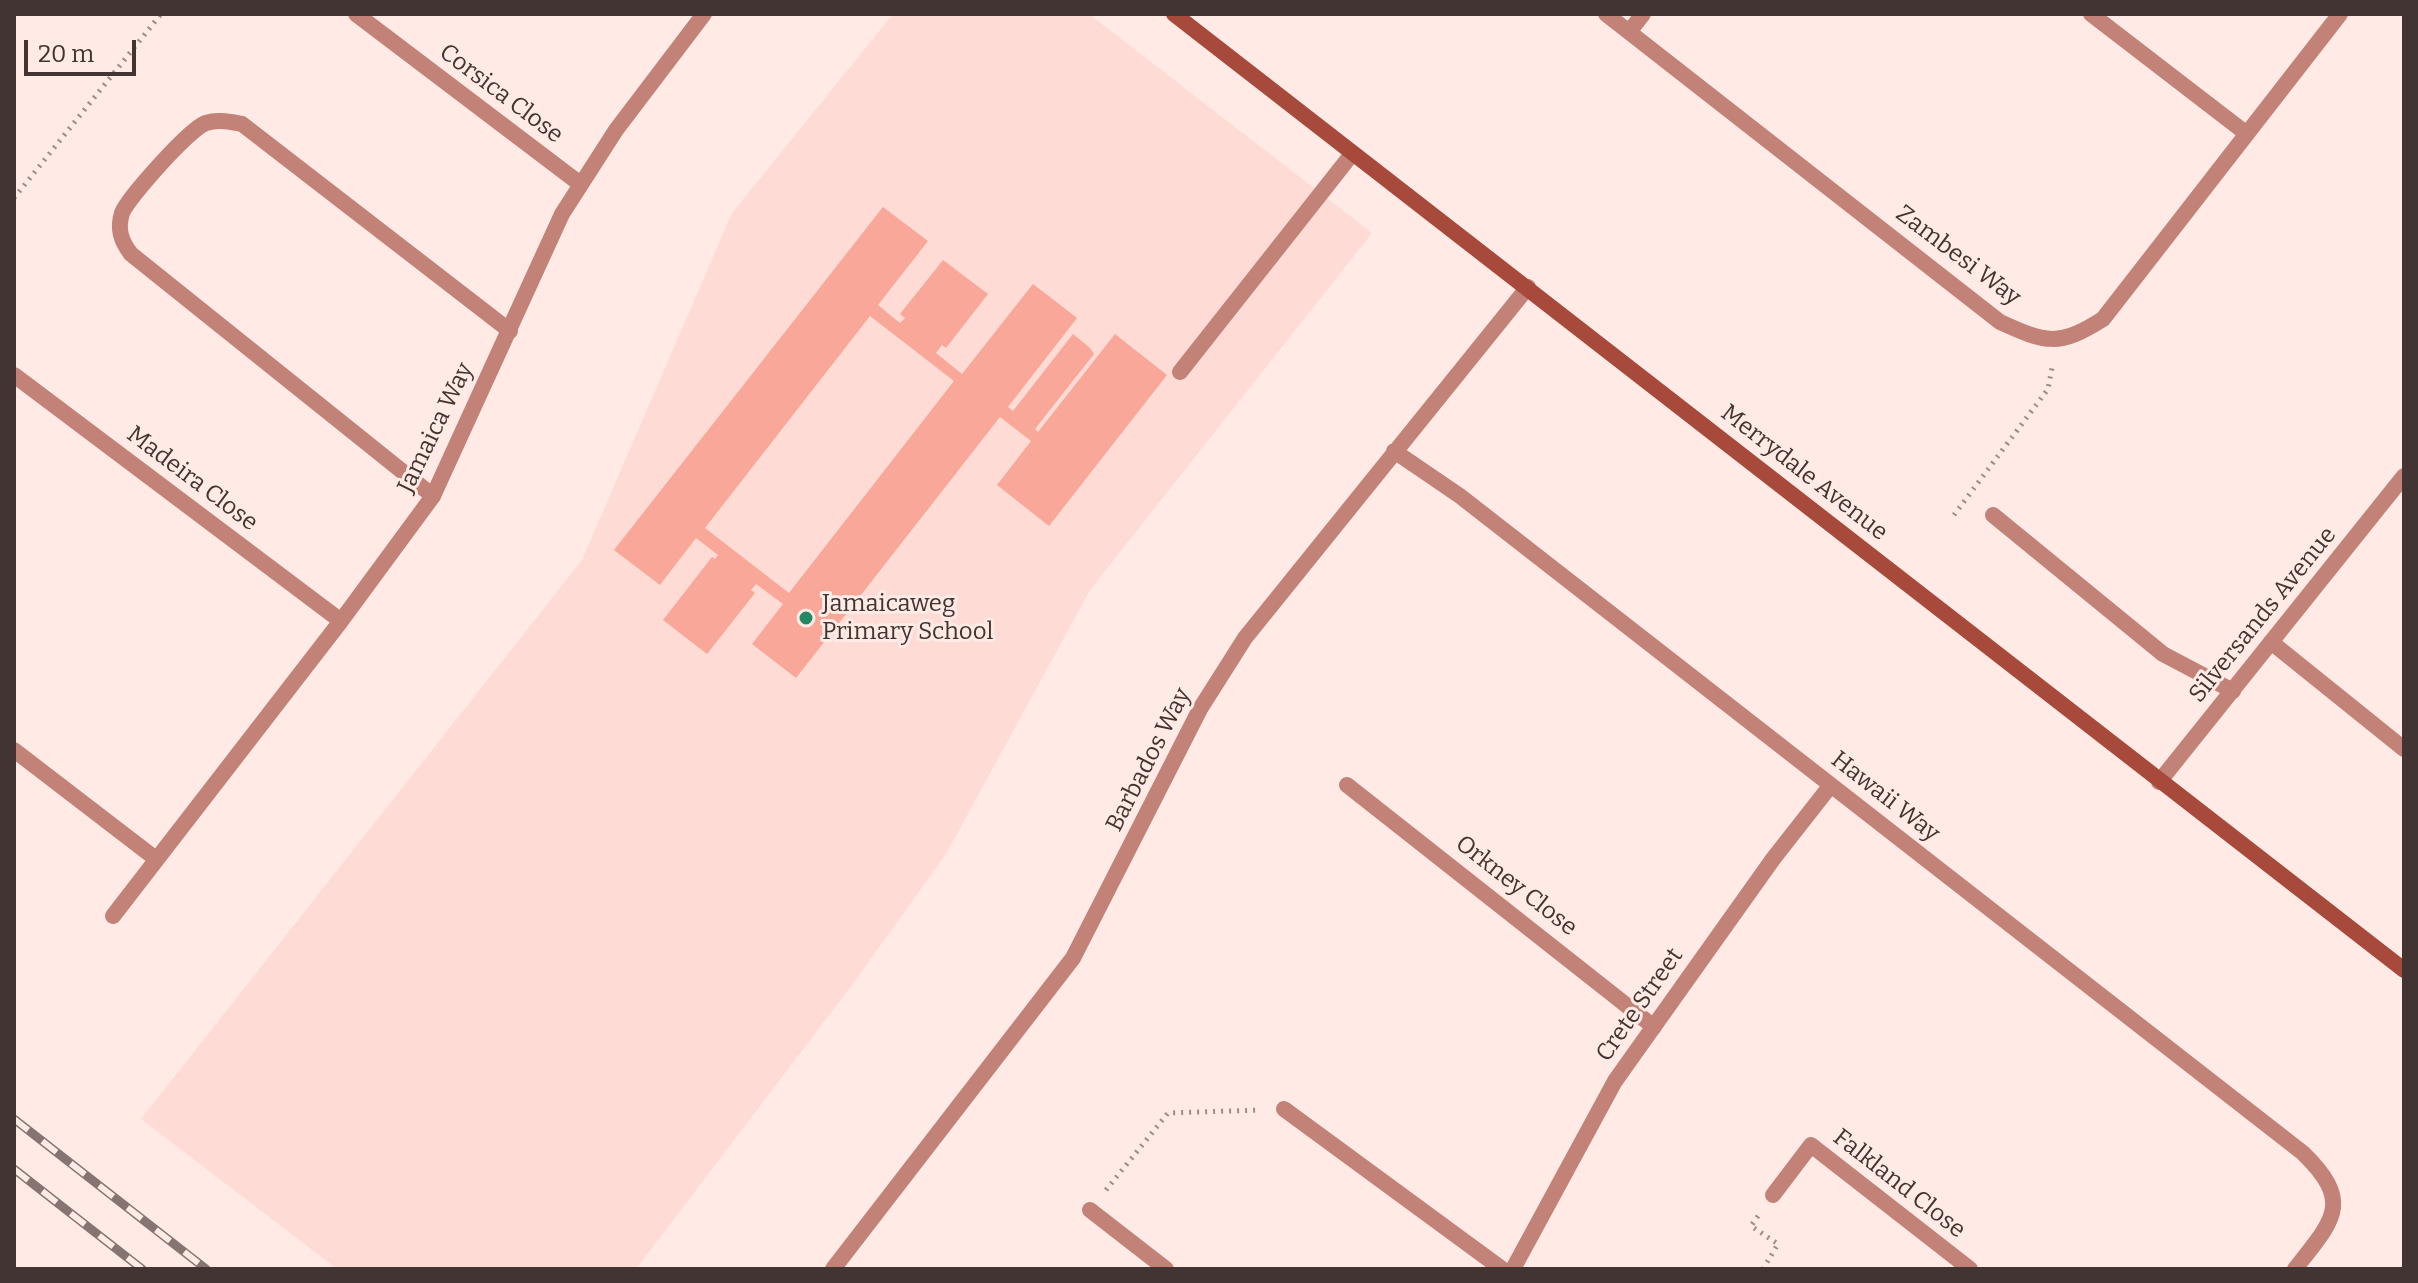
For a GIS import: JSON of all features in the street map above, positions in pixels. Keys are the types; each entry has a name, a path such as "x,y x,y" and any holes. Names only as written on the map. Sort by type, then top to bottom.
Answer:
{"street":[{"name":"Corsica Close","path":"356,14 579,183"},
{"name":"Jamaica Way","path":"113,916 341,621 433,496 510,331 547,243 579,183 704,14"},
{"name":"Merrydale Avenue","path":"1174,14 2404,970"},
{"name":"Zambesi Way","path":"1606,14 2000,322 2038,339 2058,340"},
{"path":"1629,32 1643,14"},
{"path":"2091,14 2247,134"},
{"path":"2058,340 2077,336 2103,319 2340,14"},
{"path":"433,496 131,254 120,230 123,211 189,132 206,123 222,120 242,124 510,331"},
{"path":"1180,372 1352,154"},
{"name":"Barbados Way","path":"833,1269 1073,958 1200,709 1245,638 1528,287"},
{"name":"Madeira Close","path":"14,375 341,621"},
{"name":"Hawaii Way","path":"1394,451 1460,496 2303,1153 2325,1174 2334,1193 2333,1214 2295,1269"},
{"name":"Silversands Avenue","path":"2159,782 2404,476"},
{"path":"1993,515 2163,654 2233,691"},
{"path":"2271,642 2404,749"},
{"path":"14,750 156,859"},
{"name":"Orkney Close","path":"1347,785 1654,1027"},
{"name":"Crete Street","path":"1513,1269 1615,1081 1773,859 1831,785"},
{"path":"1284,1109 1502,1269"},
{"name":"Falkland Close","path":"1773,1195 1811,1145 1970,1269"},
{"path":"1090,1210 1166,1269"}],"path":[{"path":"14,198 161,14"},
{"path":"1954,515 2048,389 2058,340"},
{"path":"1090,1210 1168,1113 1284,1109"},
{"path":"1751,1226 1778,1244 1763,1269"}],"shaded area":[{"name":"Jamaicaweg Primary School","path":"893,14 1089,14 1372,233 1090,590 946,854 852,985 636,1269 337,1269 141,1119 582,560 732,213"}],"building":[{"path":"883,207 928,241 878,305 900,323 905,318 900,314 943,260 988,294 946,348 942,345 936,353 962,374 1033,284 1077,318 1008,407 1013,411 1073,334 1090,348 1094,354 1035,429 1038,432 1115,334 1167,375 1049,526 997,485 1031,441 1000,417 796,678 752,644 783,604 756,584 751,590 755,593 707,654 663,620 712,557 715,559 718,555 696,538 660,585 614,550","holes":["870,316 954,381 789,593 705,528"]}],"railway":[{"path":"14,1119 206,1269"},
{"path":"14,1169 142,1269"}],"place":[{"name":"Jamaicaweg Primary School","path":"806,618"}]}
